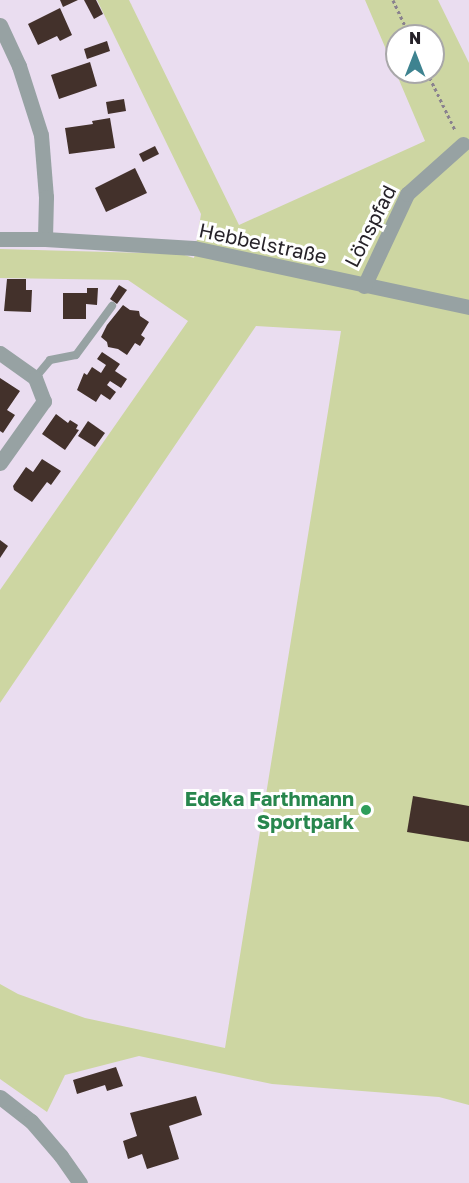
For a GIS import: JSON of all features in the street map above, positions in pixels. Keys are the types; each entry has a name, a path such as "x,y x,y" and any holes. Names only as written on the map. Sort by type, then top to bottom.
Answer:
{"street":[{"path":"0,26 19,66 41,135 46,197 45,239"},
{"name":"Lönspfad","path":"364,286 407,194 466,142"},
{"name":"Hebbelstraße","path":"0,239 45,239 194,248 469,308"},
{"path":"0,353 36,378 44,401 0,463"},
{"path":"0,1097 31,1121 61,1156 80,1183"}],"lane":[{"path":"36,378 50,360 76,355 112,306"}],"path":[{"path":"393,0 404,24"},
{"path":"434,84 466,142"}],"green space":[{"path":"97,0 129,0 239,225 425,141 401,84 445,84 445,24 385,24 385,47 365,0 438,0 469,63 469,1105 439,1097 272,1084 139,1056 65,1075 47,1112 0,1079 0,984 18,994 85,1018 225,1048 341,331 256,326 0,703 0,590 188,321 128,280 0,278 0,249 181,254 194,258 201,214"}],"building":[{"path":"60,0 78,0 63,7"},
{"path":"84,0 96,0 103,14 94,19"},
{"path":"60,8 72,35 60,41 57,36 38,45 28,24"},
{"path":"107,41 110,51 87,59 84,49"},
{"path":"90,62 97,86 59,99 51,75"},
{"path":"124,99 126,111 108,114 106,102"},
{"path":"110,118 115,148 69,154 65,128 93,124 92,121"},
{"path":"155,146 159,154 143,162 139,154"},
{"path":"135,168 147,193 106,212 95,188"},
{"path":"7,279 26,279 26,290 32,290 31,312 4,311"},
{"path":"119,285 127,290 117,304 110,299"},
{"path":"87,288 98,288 97,305 86,304 86,319 63,319 63,293 87,293"},
{"path":"123,305 130,310 139,311 140,316 149,322 141,335 145,338 140,346 135,343 127,355 118,349 108,347 107,342 101,337 107,325"},
{"path":"102,352 120,364 115,371 127,379 121,388 110,381 107,385 116,392 110,400 101,394 96,402 77,390 84,373 87,375 92,367 101,373 106,365 97,359"},
{"path":"0,378 20,391 7,410 15,415 3,433 0,431"},
{"path":"56,414 68,423 70,420 78,425 76,429 79,430 65,450 42,434"},
{"path":"88,421 105,433 95,447 78,436"},
{"path":"42,459 61,471 51,485 47,482 32,502 14,490 13,486 26,467 33,472"},
{"path":"0,540 8,546 0,558"},
{"path":"413,796 469,806 469,842 407,832"},
{"path":"116,1067 123,1086 107,1091 105,1085 77,1094 73,1080"},
{"path":"196,1096 202,1115 169,1126 179,1159 147,1169 142,1154 128,1159 123,1141 137,1136 130,1113"}],"place":[{"name":"Edeka Farthmann Sportpark","path":"366,810"}]}
